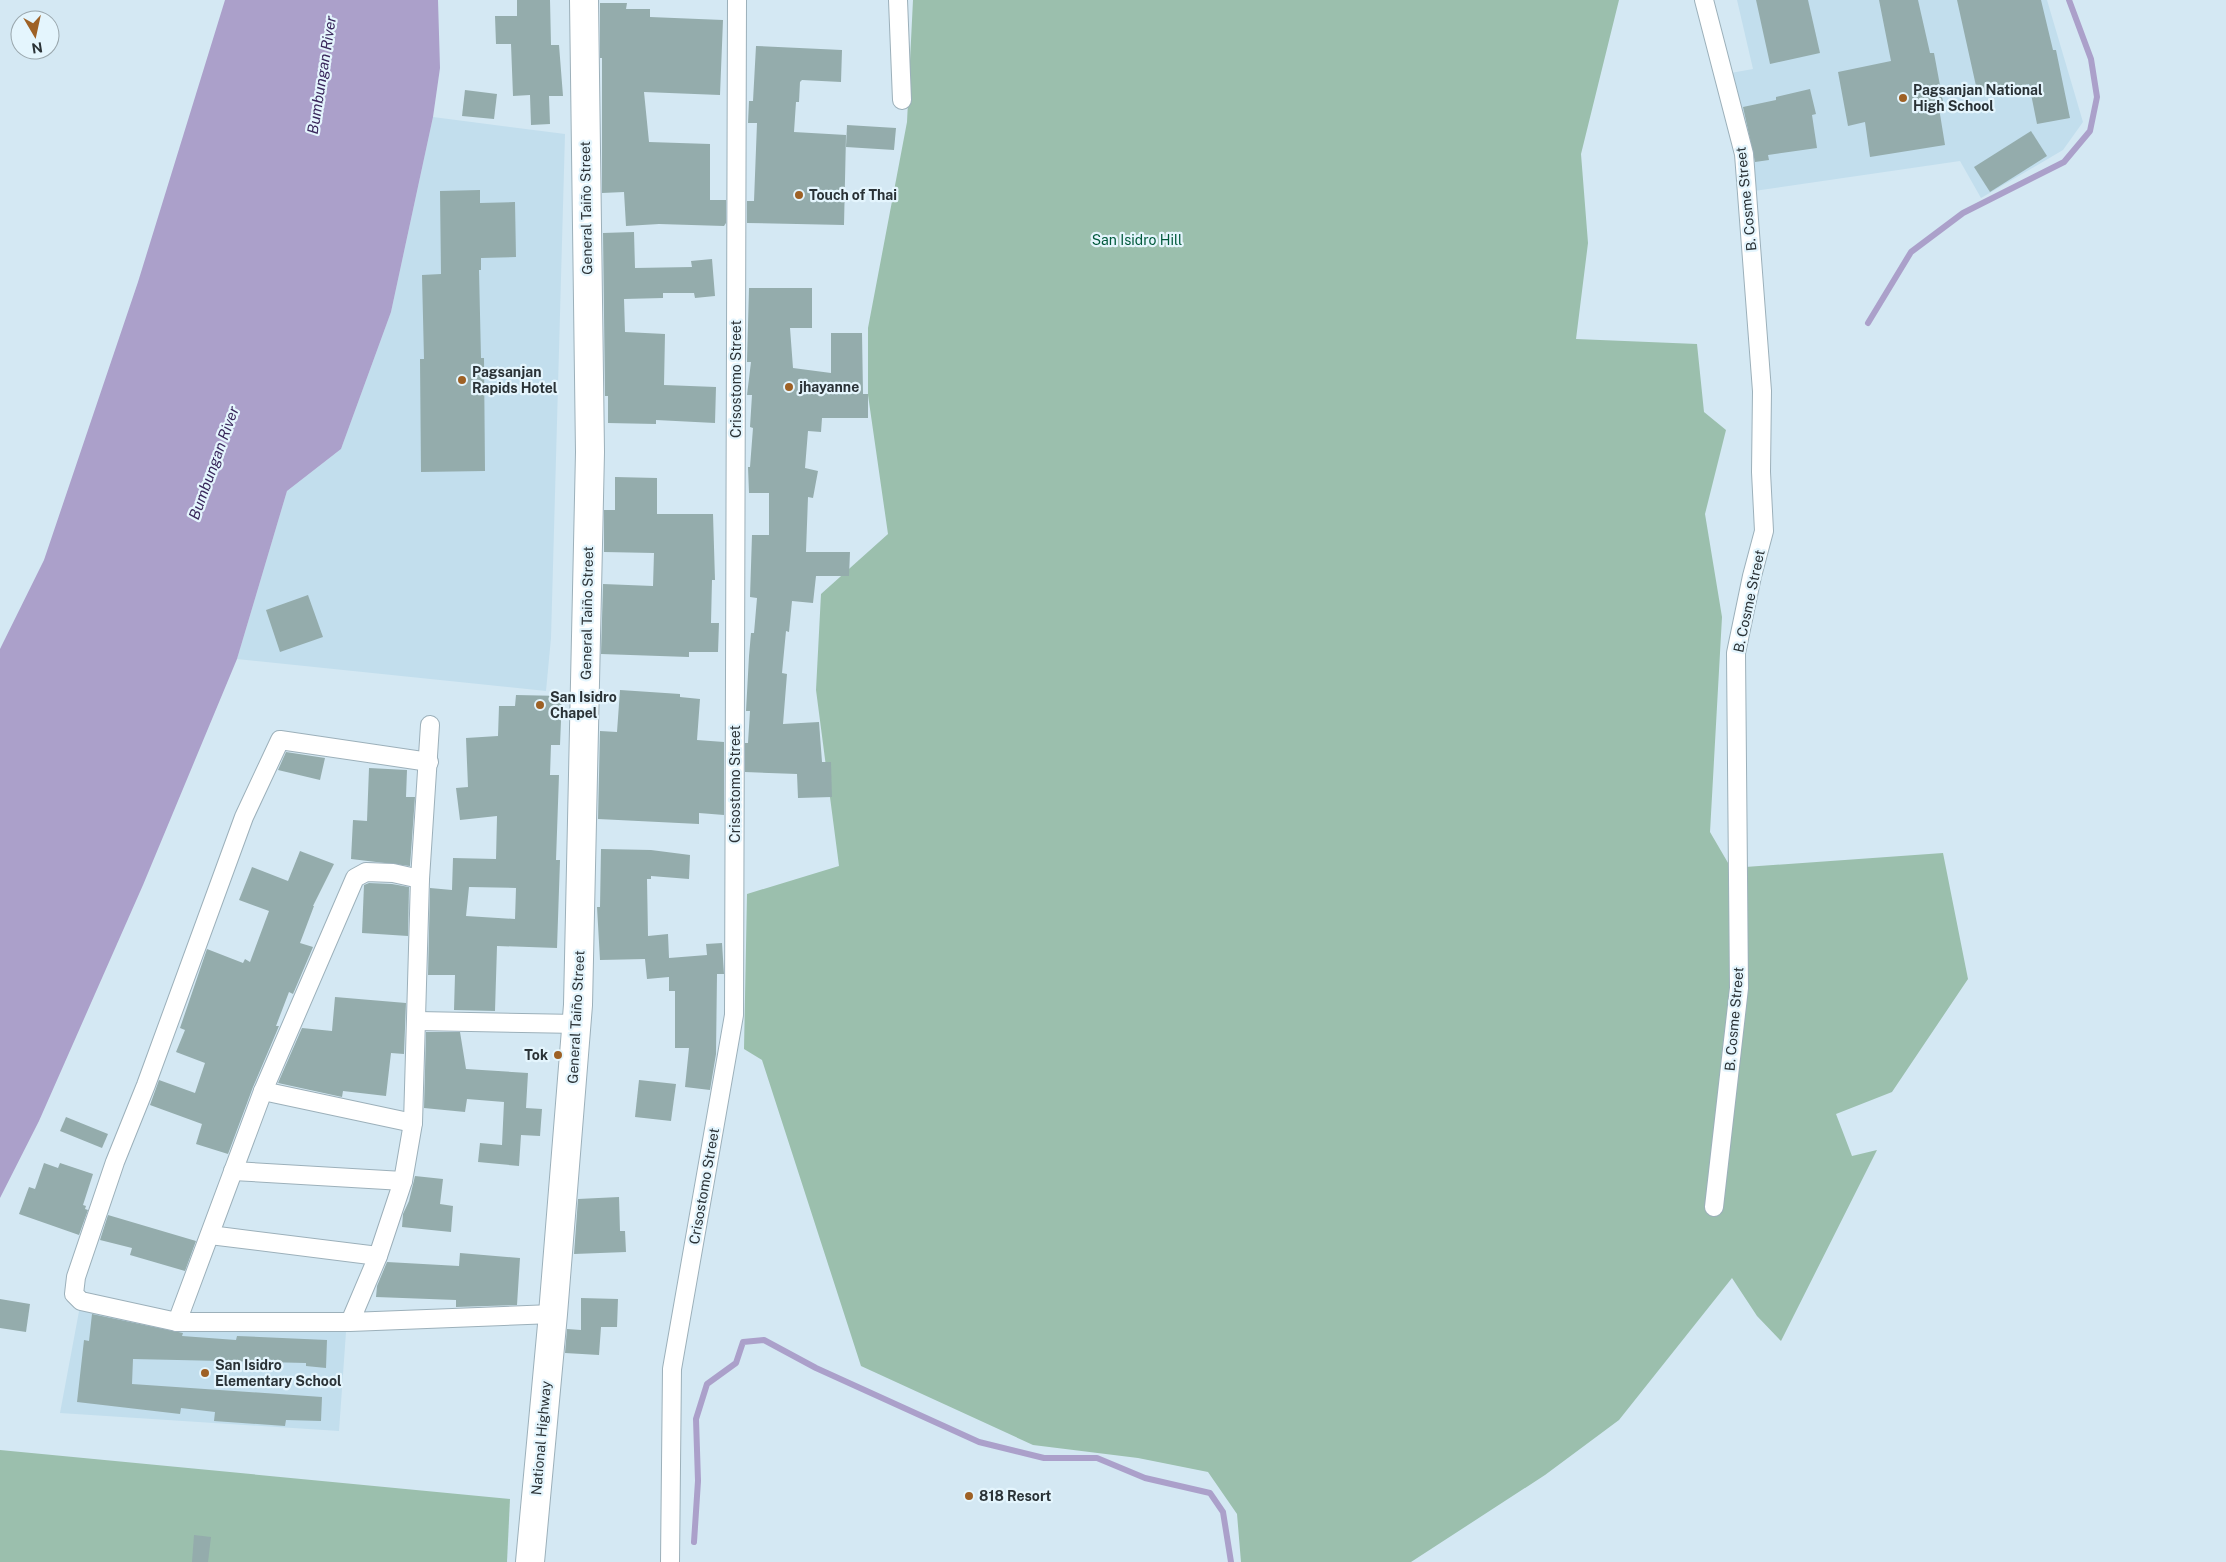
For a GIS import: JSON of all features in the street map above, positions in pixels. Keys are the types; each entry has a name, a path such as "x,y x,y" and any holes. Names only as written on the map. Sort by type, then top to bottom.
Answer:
{"main road":[{"name":"General Taiño Street","path":"553,1314 578,1024 590,452 584,0"},
{"name":"National Highway","path":"530,1562 553,1314"}],"street":[{"name":"Crisostomo Street","path":"670,1562 672,1369 734,1015 737,0"},
{"path":"898,0 902,100"},
{"name":"B. Cosme Street","path":"1704,0 1744,154 1762,391 1761,472 1764,531 1752,576 1736,653 1739,988 1714,1207"},
{"path":"350,1322 378,1256 403,1181 414,1123 420,879 430,725"},
{"path":"429,762 280,740 244,817 146,1084 115,1162 76,1277 74,1294 81,1301 178,1322 350,1322 553,1314"},
{"path":"178,1322 263,1091 355,878 366,872 393,873 420,879"},
{"path":"417,1021 578,1024"},
{"path":"263,1091 414,1123"},
{"path":"234,1172 403,1181"},
{"path":"210,1235 378,1256"}],"shaded area":[{"name":"Pagsanjan National High School","path":"1737,0 2047,0 2083,122 2063,150 1981,198 1960,161 1754,191 1725,74 1753,69"},
{"name":"Pagsanjan Rapids Hotel","path":"433,117 565,134 551,638 546,691 237,659 287,491 341,449 391,312"},
{"name":"San Isidro Elementary School","path":"80,1306 196,1331 346,1332 339,1431 60,1413"}],"green space":[{"name":"San Isidro Hill","path":"913,0 1619,0 1581,154 1588,243 1576,339 1697,344 1704,412 1726,430 1705,514 1722,617 1710,832 1731,868 1943,853 1968,979 1892,1092 1836,1114 1852,1156 1877,1150 1781,1341 1757,1316 1732,1278 1619,1420 1545,1475 1411,1562 1241,1562 1237,1514 1208,1472 1138,1458 1033,1445 861,1366 762,1060 744,1049 747,894 839,866 816,690 821,594 888,534 868,395 868,328 907,122"},
{"path":"0,1450 510,1499 507,1562 0,1562"}],"water":[{"name":"Bumbungan River","path":"225,0 438,0 440,68 433,117 391,312 341,449 287,491 237,659 143,885 39,1121 0,1198 0,649 44,560 138,282"}],"building":[{"path":"517,0 550,0 551,45 559,45 563,96 549,96 550,124 531,125 530,95 513,96 511,44 496,44 495,16 517,16"},
{"path":"1756,0 1808,0 1820,53 1770,64"},
{"path":"1879,0 1918,0 1930,53 1934,53 1944,107 1939,108 1945,145 1870,157 1865,122 1848,126 1838,72 1891,61"},
{"path":"1957,0 2041,0 2053,50 2056,50 2070,118 2037,124 2029,84 1978,95"},
{"path":"600,3 627,3 626,9 650,9 650,17 723,20 720,95 644,92 649,142 710,144 710,200 726,200 726,223 724,226 659,224 626,226 624,192 602,193"},
{"path":"756,46 842,50 841,82 802,80 800,82 799,102 796,102 794,132 846,135 844,225 747,223 747,201 754,201 757,123 748,123 749,101 753,101"},
{"path":"1810,89 1816,114 1812,115 1817,148 1768,155 1769,160 1755,162 1743,107 1776,100 1776,97"},
{"path":"465,90 497,94 494,119 462,116"},
{"path":"847,125 896,128 894,150 846,147"},
{"path":"2031,131 2047,156 1990,192 1974,167"},
{"path":"480,190 480,203 515,202 516,257 481,258 481,270 479,270 481,358 484,358 485,471 421,472 420,359 424,359 422,275 441,274 440,191"},
{"path":"634,232 635,268 692,267 691,261 712,259 715,296 695,298 694,293 663,293 663,298 624,299 625,332 665,334 664,385 716,387 715,423 656,420 656,424 608,423 608,396 605,396 603,233"},
{"path":"749,288 812,288 812,328 790,328 793,368 831,373 831,333 862,333 863,394 868,394 868,418 822,418 821,432 808,431 805,468 818,471 813,498 808,497 806,552 850,552 849,576 816,576 813,603 792,601 789,632 786,631 782,673 787,674 783,724 819,722 822,762 831,762 832,797 798,798 797,774 745,772 745,743 748,743 750,711 746,711 749,656 751,633 754,633 757,598 750,597 752,535 769,535 769,493 749,493 748,467 750,467 753,428 750,427 752,395 747,395 751,362 747,362"},
{"path":"615,477 657,478 657,514 713,514 715,580 712,580 711,623 719,623 718,652 689,652 689,657 601,654 603,584 653,586 654,553 604,552 604,510 615,510"},
{"path":"308,595 323,637 280,652 266,610"},
{"path":"620,690 680,694 680,697 700,699 697,740 724,742 724,815 699,813 699,824 598,819 600,731 617,732"},
{"path":"516,695 562,696 560,745 551,745 550,775 559,775 556,860 560,860 557,948 497,946 495,1011 454,1010 455,975 428,975 430,888 452,890 453,858 496,859 497,816 460,820 456,788 468,787 466,738 498,736 499,706 515,706","holes":["469,887 516,888 515,919 466,916"]},
{"path":"286,752 325,758 320,780 278,770"},
{"path":"369,768 407,770 406,797 415,797 410,866 351,859 353,820 367,821"},
{"path":"601,849 651,850 690,855 689,879 651,876 651,879 647,879 648,936 668,934 669,958 707,955 706,944 722,943 724,974 717,974 716,1054 710,1090 685,1087 689,1048 675,1048 675,991 669,991 669,977 647,979 645,959 600,960 597,907 600,907"},
{"path":"300,851 334,864 313,906 300,943 313,947 293,994 289,992 276,1026 279,1026 253,1087 228,1154 196,1144 202,1124 150,1105 159,1080 195,1093 205,1063 176,1052 185,1030 180,1028 207,949 243,963 245,959 250,962 269,911 239,900 252,867 288,881"},
{"path":"369,883 409,887 408,936 362,933 364,885"},
{"path":"335,997 406,1003 404,1054 391,1053 386,1096 343,1091 342,1097 278,1083 302,1028 332,1031"},
{"path":"426,1032 460,1032 466,1069 528,1073 526,1108 542,1109 540,1136 521,1135 519,1166 478,1162 480,1143 502,1145 504,1102 467,1099 465,1112 424,1108"},
{"path":"639,1080 676,1084 671,1121 635,1117"},
{"path":"66,1117 108,1134 102,1148 60,1131"},
{"path":"44,1163 58,1168 60,1163 93,1174 83,1205 88,1210 79,1235 19,1214 29,1187 35,1189"},
{"path":"415,1176 443,1179 440,1204 453,1206 451,1232 402,1227 403,1214 409,1201"},
{"path":"619,1197 620,1231 625,1231 626,1252 574,1254 578,1199"},
{"path":"108,1215 196,1241 185,1271 130,1255 132,1248 100,1240"},
{"path":"460,1253 520,1258 517,1305 456,1307 456,1300 376,1297 377,1286 387,1262 459,1266"},
{"path":"581,1298 618,1299 617,1327 601,1327 599,1355 565,1353 567,1329 581,1330"},
{"path":"0,1299 30,1304 26,1332 0,1328"},
{"path":"92,1314 183,1333 182,1336 236,1340 237,1336 327,1340 326,1368 306,1366 306,1363 133,1359 132,1384 322,1397 321,1421 286,1420 285,1426 214,1421 215,1412 181,1408 180,1414 77,1402 84,1340 89,1341"},
{"path":"194,1535 211,1537 208,1562 192,1562"}],"waterway":[{"path":"1868,323 1911,252 1963,213 2064,162 2090,131 2097,97 2091,59 2069,0"},
{"path":"694,1542 698,1481 696,1419 707,1384 736,1363 743,1342 764,1340 816,1368 979,1442 1044,1458 1097,1458 1145,1478 1210,1493 1223,1512 1231,1562"}],"place":[{"name":"Pagsanjan National High School","path":"1903,98"},
{"name":"Touch of Thai","path":"799,195"},
{"name":"Pagsanjan Rapids Hotel","path":"462,380"},
{"name":"jhayanne","path":"789,387"},
{"name":"San Isidro Chapel","path":"540,705"},
{"name":"Tok","path":"558,1055"},
{"name":"San Isidro Elementary School","path":"205,1373"},
{"name":"818 Resort","path":"969,1496"}]}
